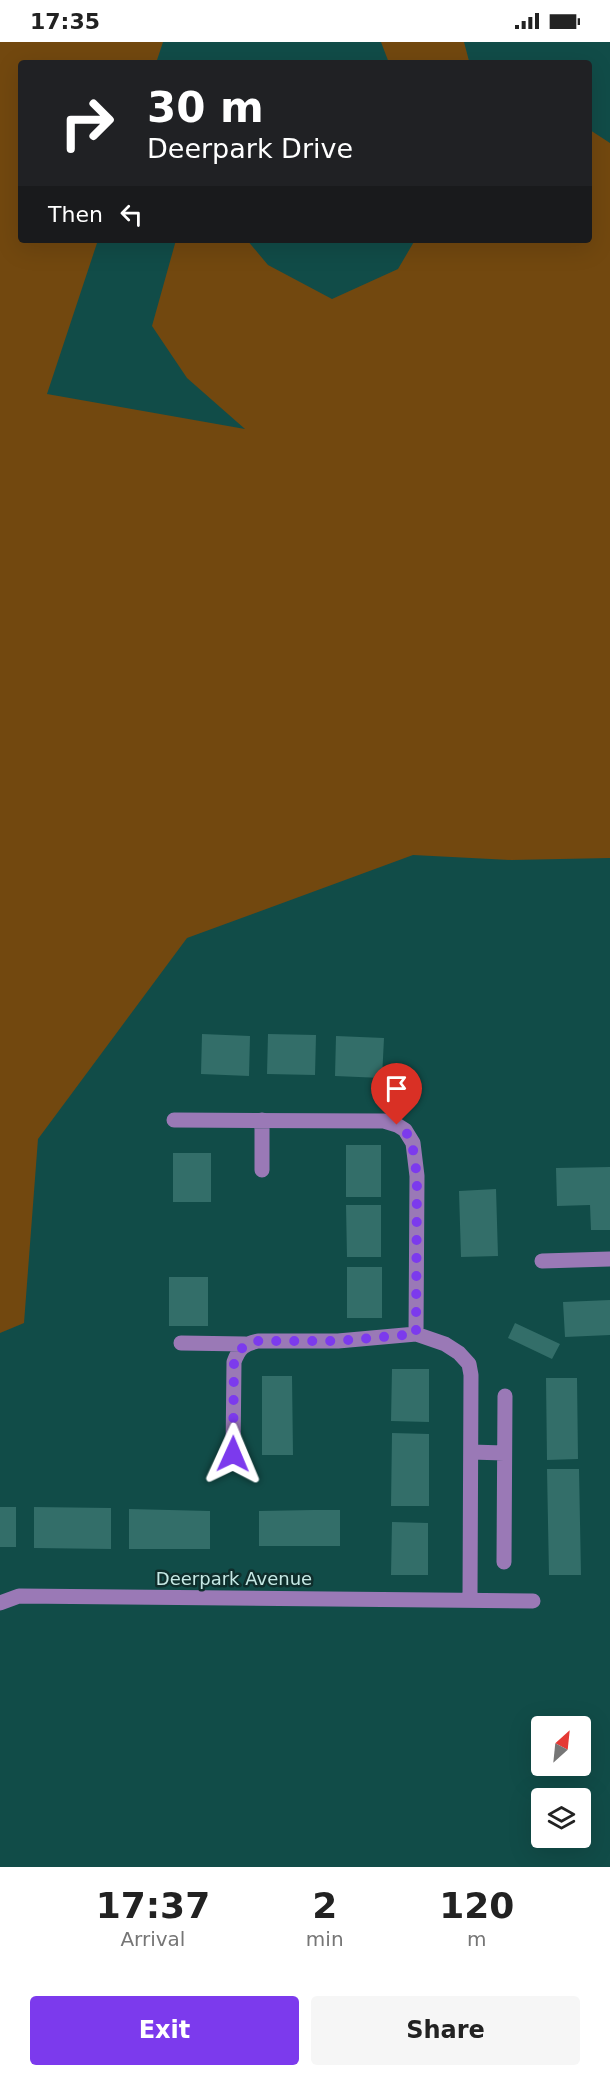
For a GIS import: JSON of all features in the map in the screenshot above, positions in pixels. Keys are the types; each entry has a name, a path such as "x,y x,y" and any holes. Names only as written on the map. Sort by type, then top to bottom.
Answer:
{"street":[{"path":"174,1120 384,1121 405,1130 412,1143 417,1176 416,1334"},
{"path":"262,1120 262,1170"},
{"path":"542,1261 610,1259"},
{"path":"181,1343 245,1344 258,1341 338,1341 416,1334 445,1344 459,1353 469,1364 471,1375 470,1599"},
{"path":"233,1454 234,1362 237,1352 245,1344"},
{"path":"504,1562 505,1396"},
{"path":"471,1452 504,1454"},
{"name":"Deerpark Avenue","path":"0,1603 19,1596 533,1601"}],"shaded area":[{"path":"0,42 163,42 157,60 18,60 18,243 97,243 47,394 245,429 187,378 152,326 175,243 250,243 268,265 332,299 398,269 413,243 592,243 592,131 610,143 610,858 511,860 413,855 187,938 38,1139 24,1323 0,1333"},
{"path":"381,42 464,42 469,60 388,60"}],"building":[{"path":"202,1034 250,1036 249,1076 201,1074"},
{"path":"268,1034 316,1035 315,1075 267,1074"},
{"path":"336,1036 384,1038 382,1078 335,1076"},
{"path":"346,1145 381,1145 381,1197 346,1197"},
{"path":"173,1153 211,1153 211,1202 173,1202"},
{"path":"610,1167 610,1230 591,1230 590,1205 557,1206 556,1168"},
{"path":"496,1189 498,1256 461,1257 459,1191"},
{"path":"346,1205 381,1205 381,1257 347,1257"},
{"path":"347,1267 382,1267 382,1318 347,1318"},
{"path":"169,1277 208,1277 208,1326 169,1326"},
{"path":"610,1300 610,1335 565,1337 563,1302"},
{"path":"515,1323 560,1344 552,1359 508,1338"},
{"path":"392,1369 429,1369 429,1422 391,1421"},
{"path":"262,1376 292,1376 293,1455 262,1455"},
{"path":"546,1378 577,1378 578,1459 547,1460"},
{"path":"392,1433 429,1434 429,1506 391,1506"},
{"path":"547,1469 579,1469 581,1575 549,1575"},
{"path":"0,1507 16,1507 16,1547 0,1547"},
{"path":"34,1507 111,1508 111,1549 34,1548"},
{"path":"129,1509 210,1511 210,1549 129,1549"},
{"path":"340,1510 340,1546 259,1546 259,1511"},
{"path":"392,1522 428,1523 428,1575 391,1575"}],"route":[{"path":"233,1454 234,1362 237,1352 245,1344 258,1341 338,1341 416,1334 417,1176 412,1143 405,1130 397,1125"}]}
